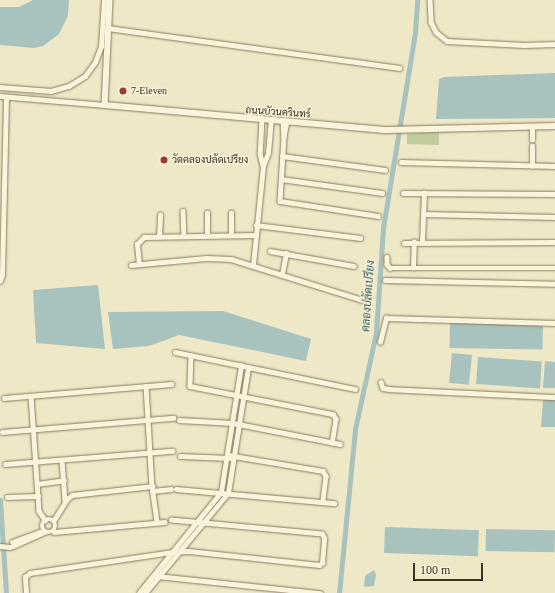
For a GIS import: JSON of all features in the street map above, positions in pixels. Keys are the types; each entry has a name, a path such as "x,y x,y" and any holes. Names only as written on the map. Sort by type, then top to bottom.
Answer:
{"street":[{"path":"0,87 50,91 69,86 85,76 95,62 101,46 104,0"},
{"path":"105,105 110,0"},
{"path":"430,0 431,22 436,32 446,41 524,46 555,44"},
{"path":"108,28 399,68"},
{"name":"ถนนบัวนครินทร์","path":"0,96 387,130 555,126"},
{"path":"0,282 2,275 1,215 6,97"},
{"path":"262,119 260,153 263,166"},
{"path":"253,265 263,166 268,153 271,120"},
{"path":"285,121 279,199 282,203 378,216"},
{"path":"532,127 532,140"},
{"path":"532,146 532,166"},
{"path":"282,156 385,170"},
{"path":"401,162 555,166"},
{"path":"280,179 382,193"},
{"path":"402,193 555,194"},
{"path":"422,242 424,193"},
{"path":"183,211 184,235"},
{"path":"207,213 207,234"},
{"path":"231,213 231,234"},
{"path":"424,214 555,217"},
{"path":"159,236 160,215"},
{"path":"256,225 360,238"},
{"path":"139,264 138,240 144,237 207,234 256,235"},
{"path":"413,268 414,242"},
{"path":"404,243 555,242"},
{"path":"270,251 354,266"},
{"path":"282,274 286,253"},
{"path":"387,256 387,264 390,268 555,268"},
{"path":"131,264 206,258 231,259 366,301"},
{"path":"385,280 555,284"},
{"path":"380,342 386,318 555,323"},
{"path":"176,352 355,389"},
{"path":"191,355 190,386 333,414 336,418 332,443"},
{"path":"145,593 172,552 221,492 241,366"},
{"path":"138,593 179,552 228,493 235,458 248,368"},
{"path":"381,382 383,388 389,389 555,396"},
{"path":"4,398 171,384"},
{"path":"146,386 152,489 157,522"},
{"path":"30,396 39,511 45,520"},
{"path":"2,432 173,418"},
{"path":"179,420 240,424 340,444"},
{"path":"5,464 172,451"},
{"path":"180,456 227,456 323,471 326,476 323,502"},
{"path":"62,460 65,501"},
{"path":"37,484 64,480"},
{"path":"54,520 65,501 72,496 152,489 221,492 334,502"},
{"path":"7,497 38,496"},
{"path":"45,520 54,520"},
{"path":"44,531 42,526 45,520"},
{"path":"54,520 57,526 54,532"},
{"path":"26,593 25,577 30,573 172,552 320,565 322,563 324,538 322,534 172,520"},
{"path":"8,545 44,531 80,532 165,522"},
{"path":"156,576 320,593"}],"green space":[{"path":"439,132 439,145 407,144 407,134"}],"water":[{"path":"33,0 69,0 68,16 59,34 43,46 34,48 0,45 0,7 19,7"},
{"path":"555,73 555,118 436,119 439,79 444,77"},
{"path":"98,285 105,349 36,343 33,290"},
{"path":"223,311 311,339 306,361 179,335 149,346 113,349 108,312"},
{"path":"450,321 543,323 543,350 450,348"},
{"path":"452,353 472,355 469,385 449,383"},
{"path":"478,357 542,361 540,388 476,384"},
{"path":"545,361 555,362 555,388 543,388"},
{"path":"543,400 555,400 555,427 541,427"},
{"path":"385,527 479,530 478,556 384,553"},
{"path":"486,529 555,530 555,552 486,551"},
{"path":"374,570 376,575 374,586 364,587 365,576"}],"waterway":[{"name":"คลองปลัดเปรียง","path":"339,593 355,429 376,333 383,228 415,32 417,0"},
{"path":"0,500 6,593"}],"place":[{"name":"7-Eleven","path":"123,91"},
{"name":"วัดคลองปลัดเปรียง","path":"164,160"}]}
